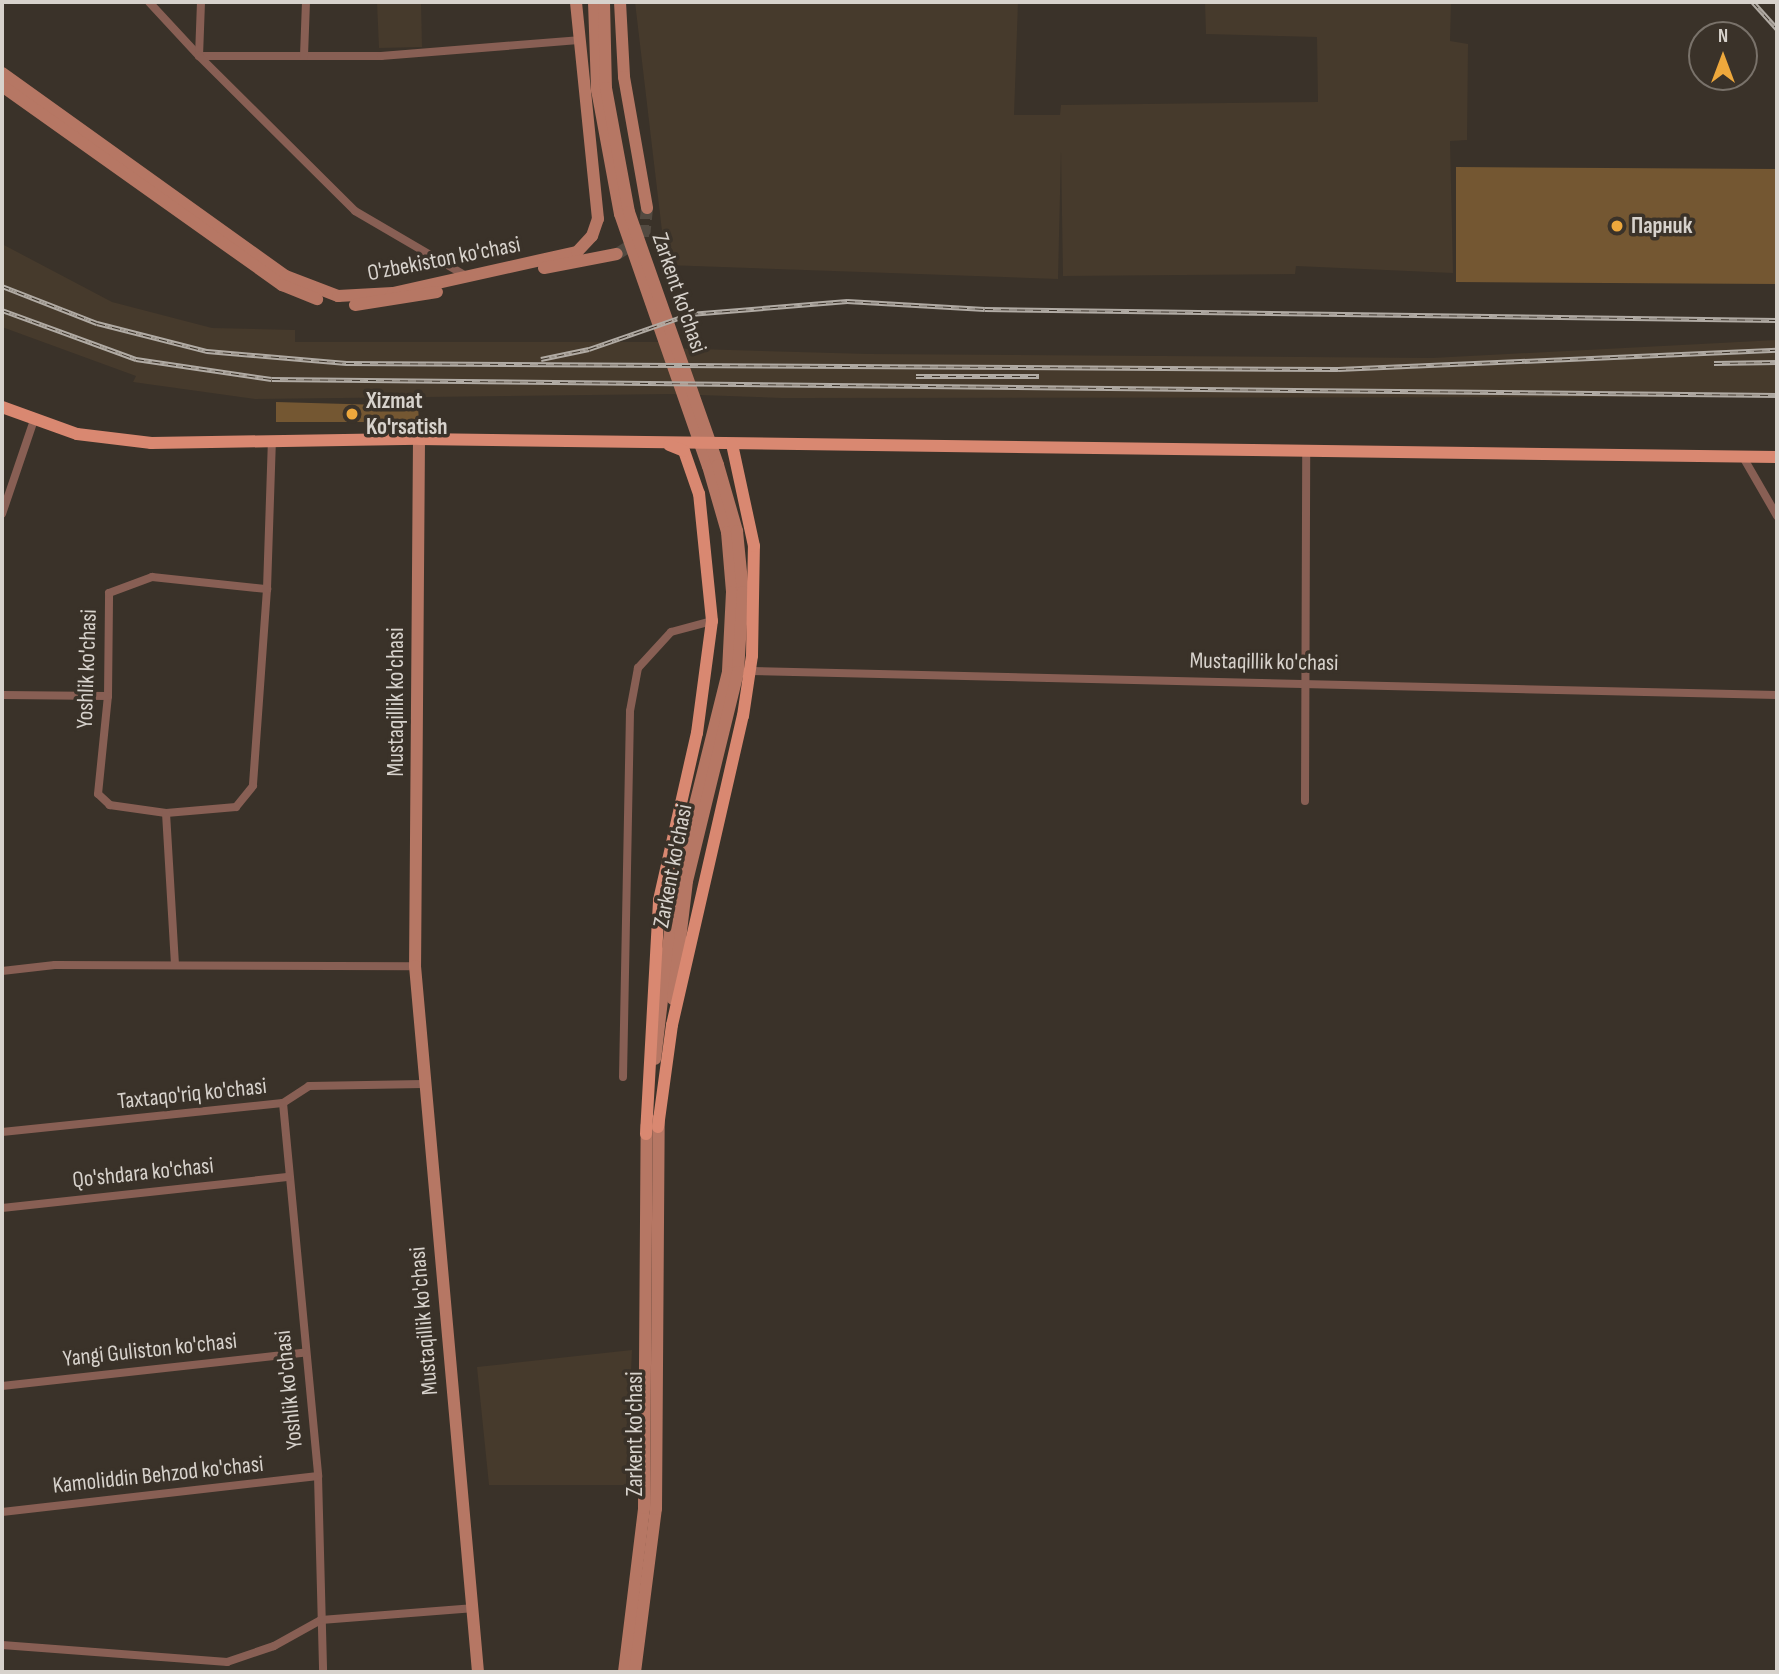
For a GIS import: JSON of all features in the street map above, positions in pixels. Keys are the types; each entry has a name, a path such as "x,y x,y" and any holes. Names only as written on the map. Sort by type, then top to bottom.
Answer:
{"main road":[{"name":"O'zbekiston ko'chasi","path":"2,73 310,288 366,297 577,253 595,232 576,2"},
{"path":"594,2 601,89"},
{"path":"601,89 604,2"},
{"path":"620,2 624,77 646,208"},
{"name":"O'zbekiston ko'chasi","path":"2,86 282,285 322,301 397,302 617,254"},
{"name":"Zarkent ko'chasi","path":"601,89 620,214 713,465 727,532 732,592 728,672 676,881 652,1130 644,1508 624,1672"},
{"path":"2,407 34,420 110,440 272,442 419,439 1306,453 1777,457"},
{"name":"Mustaqillik ko'chasi","path":"419,439 415,966 423,1084 478,1672"},
{"path":"652,1130 659,901 700,720 712,621 707,531 692,467 684,451 658,443"},
{"path":"652,1130 672,1025 749,671 754,546 732,444"},
{"name":"Zarkent ko'chasi","path":"635,1672 656,1508 652,1130"}],"street":[{"path":"149,2 199,56 355,211 468,276"},
{"path":"199,56 201,2"},
{"path":"304,56 306,2"},
{"path":"199,56 381,56 578,40"},
{"path":"2,514 34,420"},
{"name":"Yoshlik ko'chasi","path":"267,589 152,577 109,593 108,696 99,794 110,805 166,813 225,810 248,798 254,773 267,589 272,442"},
{"path":"1305,801 1308,684 1306,453"},
{"path":"1743,457 1777,516"},
{"path":"623,1077 629,712 638,668 671,632 712,621"},
{"name":"Mustaqillik ko'chasi","path":"749,671 1777,695"},
{"path":"2,695 108,696"},
{"path":"166,813 175,965"},
{"path":"2,971 55,965 415,966"},
{"name":"Taxtaqo'riq ko'chasi","path":"2,1132 283,1104 309,1086 423,1084"},
{"name":"Yoshlik ko'chasi","path":"283,1104 303,1353 318,1476 323,1672"},
{"name":"Qo'shdara ko'chasi","path":"2,1208 289,1177"},
{"name":"Yangi Guliston ko'chasi","path":"2,1386 303,1353"},
{"name":"Kamoliddin Behzod ko'chasi","path":"2,1512 318,1476"},
{"path":"2,1645 227,1662 274,1646 321,1620 472,1608"}],"shaded area":[{"path":"377,2 421,2 422,47 379,48"},
{"path":"635,2 1018,2 1014,115 1060,115 1061,105 1318,102 1317,37 1206,34 1205,2 1451,2 1450,41 1468,44 1467,140 1450,141 1453,273 1296,266 1295,274 1063,276 1061,151 1058,279 666,265"},
{"path":"2,244 112,302 212,328 295,330 295,342 661,342 663,348 869,354 1432,358 1777,340 1777,397 782,398 671,394 255,399 133,382 136,376 2,327"},
{"path":"632,1350 626,1485 489,1485 477,1367"}],"building":[{"name":"Парник","path":"1456,167 1777,169 1777,284 1456,282"},
{"path":"276,402 418,406 419,422 276,422"}],"tunnel":[{"path":"617,254 644,237 647,208"}],"railway":[{"path":"1753,2 1777,29"},
{"path":"2,286 97,323 207,351 346,363 1338,369 1777,350"},
{"path":"541,359 589,349 690,314 847,301 985,309 1777,320"},
{"path":"2,310 136,359 272,379 1777,395"},
{"path":"1714,363 1777,362"},
{"path":"916,376 1039,376"}],"place":[{"name":"Парник","path":"1617,226"},
{"name":"Xizmat Ko'rsatish","path":"352,414"}]}
